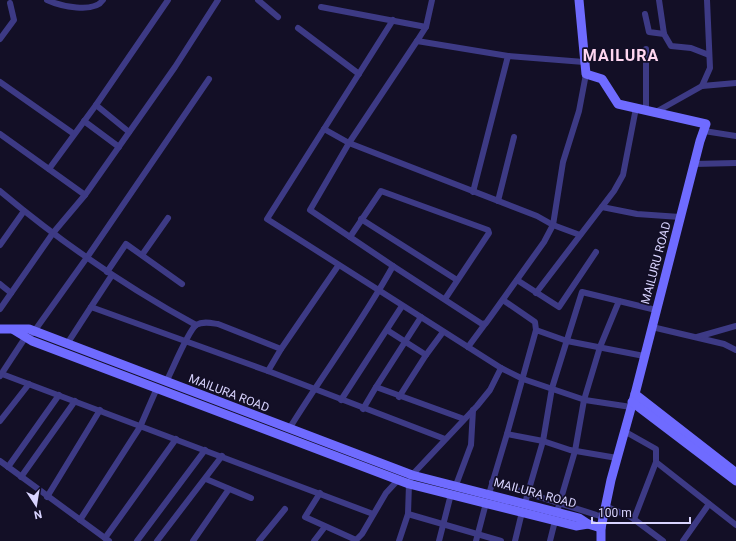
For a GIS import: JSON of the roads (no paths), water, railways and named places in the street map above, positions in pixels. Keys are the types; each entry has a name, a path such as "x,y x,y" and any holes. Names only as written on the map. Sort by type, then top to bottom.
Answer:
{"street":[{"path":"47,0 76,8 97,5 103,0"},
{"path":"49,168 96,106 168,0"},
{"path":"0,309 53,233 85,195 119,147 175,67 218,0"},
{"path":"258,0 278,17"},
{"path":"432,0 426,27 349,143 310,210 445,300 485,324"},
{"path":"468,347 544,242 553,225 562,162 579,111 586,74 579,0"},
{"path":"659,0 664,34 672,46 691,48 710,55"},
{"path":"702,86 710,68 707,0"},
{"path":"0,39 14,20 9,1"},
{"path":"321,7 426,27"},
{"path":"644,14 649,32 664,34"},
{"path":"393,20 267,219 338,266 501,368 523,379 585,400 633,401 736,473"},
{"path":"298,28 358,74"},
{"path":"417,40 508,56 584,62"},
{"path":"646,49 650,112"},
{"path":"474,192 508,56"},
{"path":"586,74 602,79 618,104 706,124 704,131 736,136"},
{"path":"209,79 88,256 1,375 100,410 140,427 222,456 373,514"},
{"path":"0,82 74,134"},
{"path":"650,112 702,86 736,83"},
{"path":"96,106 129,132"},
{"path":"536,293 602,207 624,175 636,108"},
{"path":"84,121 119,147"},
{"path":"324,130 349,143 537,216 553,225 580,235"},
{"name":"MAILURU ROAD","path":"599,538 617,458 704,131"},
{"path":"0,134 85,195"},
{"path":"498,201 514,137"},
{"path":"694,164 736,163"},
{"path":"0,191 53,233 88,256 109,274 156,304 196,326 209,323 218,324 280,349"},
{"path":"350,236 381,192 488,230 489,233 445,300"},
{"path":"602,207 637,214 680,217"},
{"path":"0,244 24,211"},
{"path":"142,255 168,218"},
{"path":"361,219 457,280"},
{"path":"67,344 91,308 126,244 182,284"},
{"path":"517,280 559,307 596,252"},
{"path":"268,371 280,349 338,266"},
{"path":"289,429 313,390 379,291 393,266"},
{"path":"0,284 11,292"},
{"path":"515,541 527,493 543,440 552,388 582,292 656,310"},
{"path":"489,494 508,434 536,330 535,322 503,300"},
{"path":"550,541 575,451 585,400 600,347 619,301"},
{"path":"341,400 402,306"},
{"path":"91,308 268,371 313,390 445,439"},
{"path":"363,409 420,317"},
{"path":"166,382 186,342 196,326"},
{"path":"695,337 736,326"},
{"path":"652,327 728,345 736,350"},
{"name":"MAILURA ROAD","path":"0,329 14,330 157,388 409,484 486,503 557,512 576,526 588,524 599,538"},
{"path":"387,330 426,355"},
{"path":"536,330 567,341 644,356"},
{"path":"399,397 443,332"},
{"name":"MAILURA ROAD","path":"29,336 67,344 412,475 489,494 523,508"},
{"path":"400,541 408,514 409,484 412,475 490,390 501,368"},
{"path":"0,421 29,384"},
{"path":"376,387 399,397 464,419"},
{"path":"80,520 140,427 157,388"},
{"path":"8,467 59,395"},
{"path":"21,477 75,401"},
{"path":"633,401 736,481"},
{"path":"47,496 100,410"},
{"path":"456,485 471,445 473,410"},
{"path":"624,431 656,449 656,462 634,519"},
{"path":"508,434 543,440 575,451 617,458"},
{"path":"0,462 107,540 176,439"},
{"path":"137,541 205,450"},
{"path":"157,541 206,479 222,456"},
{"path":"656,462 736,525"},
{"path":"206,479 251,498"},
{"path":"320,493 304,517 324,528 356,540 362,534 386,492 398,480"},
{"path":"492,482 527,493 557,512 603,517"},
{"path":"193,541 229,489"},
{"path":"439,541 451,494"},
{"path":"476,541 486,503"},
{"path":"683,541 709,504"},
{"path":"605,506 634,519 663,541"},
{"path":"259,541 285,509"},
{"path":"408,514 501,541"},
{"path":"314,541 324,528"}],"district":[{"name":"MAILURA","path":"621,55"}]}
